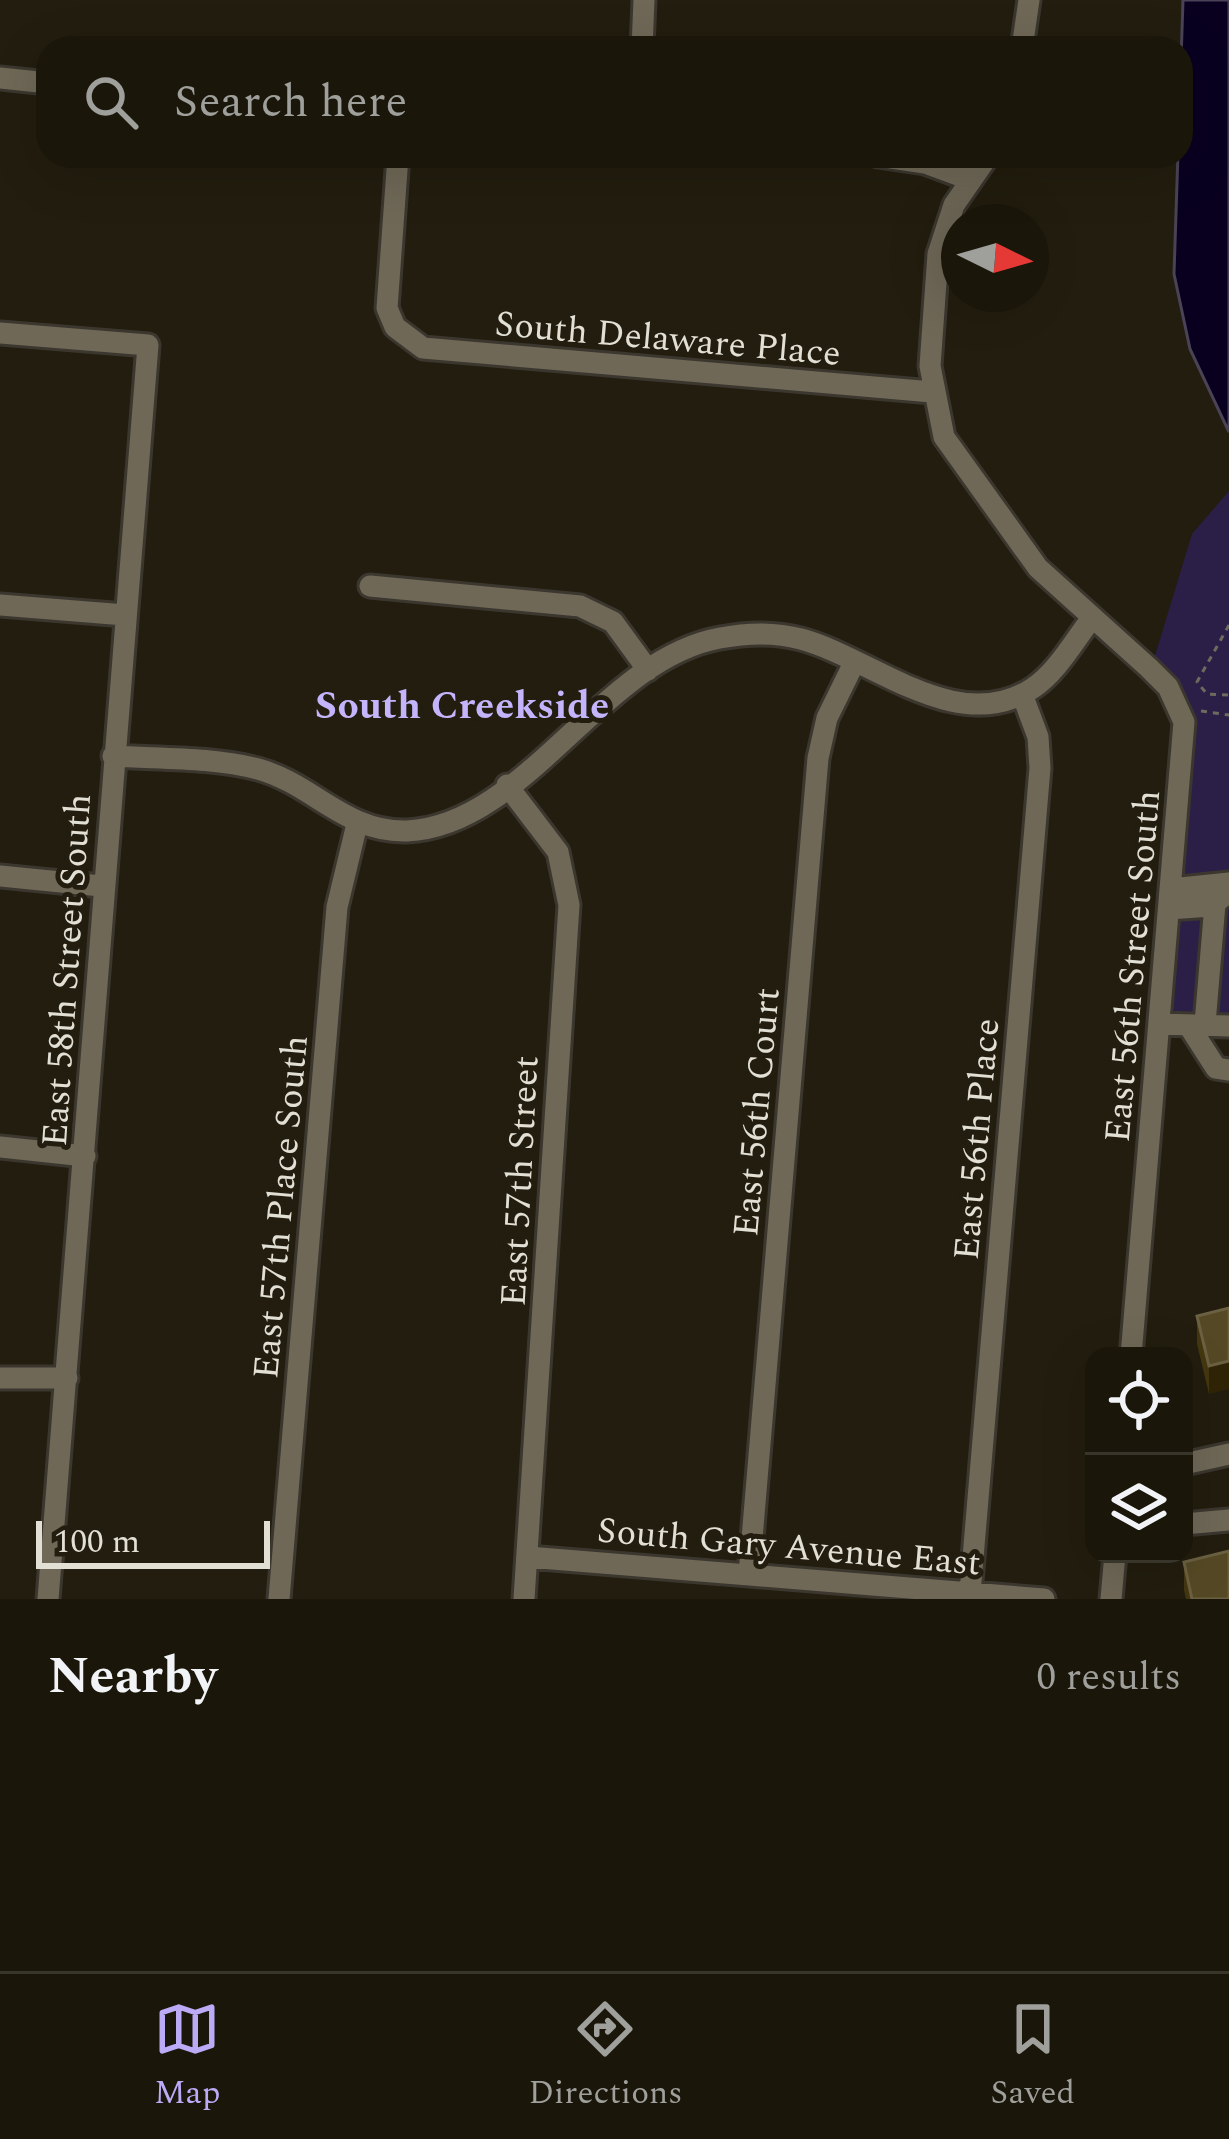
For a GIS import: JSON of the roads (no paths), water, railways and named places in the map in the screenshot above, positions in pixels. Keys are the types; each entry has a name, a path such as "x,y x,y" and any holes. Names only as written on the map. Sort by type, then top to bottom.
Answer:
{"street":[{"path":"642,36 644,0"},
{"path":"1024,36 1029,0"},
{"path":"0,79 36,82"},
{"name":"South Delaware Place","path":"397,168 387,291 391,320 402,335 435,350 932,392"},
{"path":"939,168 971,180"},
{"path":"113,756 258,770 357,824 406,831 433,828 471,814 648,670 695,644 761,634 802,639 936,696 979,701 1022,694 1051,670 1092,618 1038,568 1002,512 954,456 932,392 938,254 954,205 980,168"},
{"name":"East 58th Street South","path":"0,333 148,346 101,886 85,1156 48,1599"},
{"path":"370,586 580,606 613,622 648,670"},
{"path":"0,604 125,615"},
{"name":"East 56th Street South","path":"1092,618 1168,687 1184,722 1132,1347"},
{"name":"East 56th Court","path":"749,1574 818,758 827,718 854,663"},
{"name":"East 56th Place","path":"970,1593 1040,768 1037,737 1022,694"},
{"name":"East 57th Street","path":"507,785 558,852 569,905 524,1599"},
{"name":"East 57th Place South","path":"279,1599 337,907 357,824"},
{"path":"0,876 101,886"},
{"path":"1170,899 1229,883"},
{"path":"1170,899 1222,898 1197,1025 1216,1068 1229,1070"},
{"path":"1160,1024 1229,1026"},
{"path":"0,1147 85,1156"},
{"path":"0,1378 67,1378"},
{"path":"1193,1462 1228,1453"},
{"path":"1193,1523 1229,1520"},
{"name":"South Gary Avenue East","path":"528,1557 1045,1599"},
{"path":"1111,1599 1114,1563"}],"district":[{"name":"South Creekside","path":"462,704"}]}
